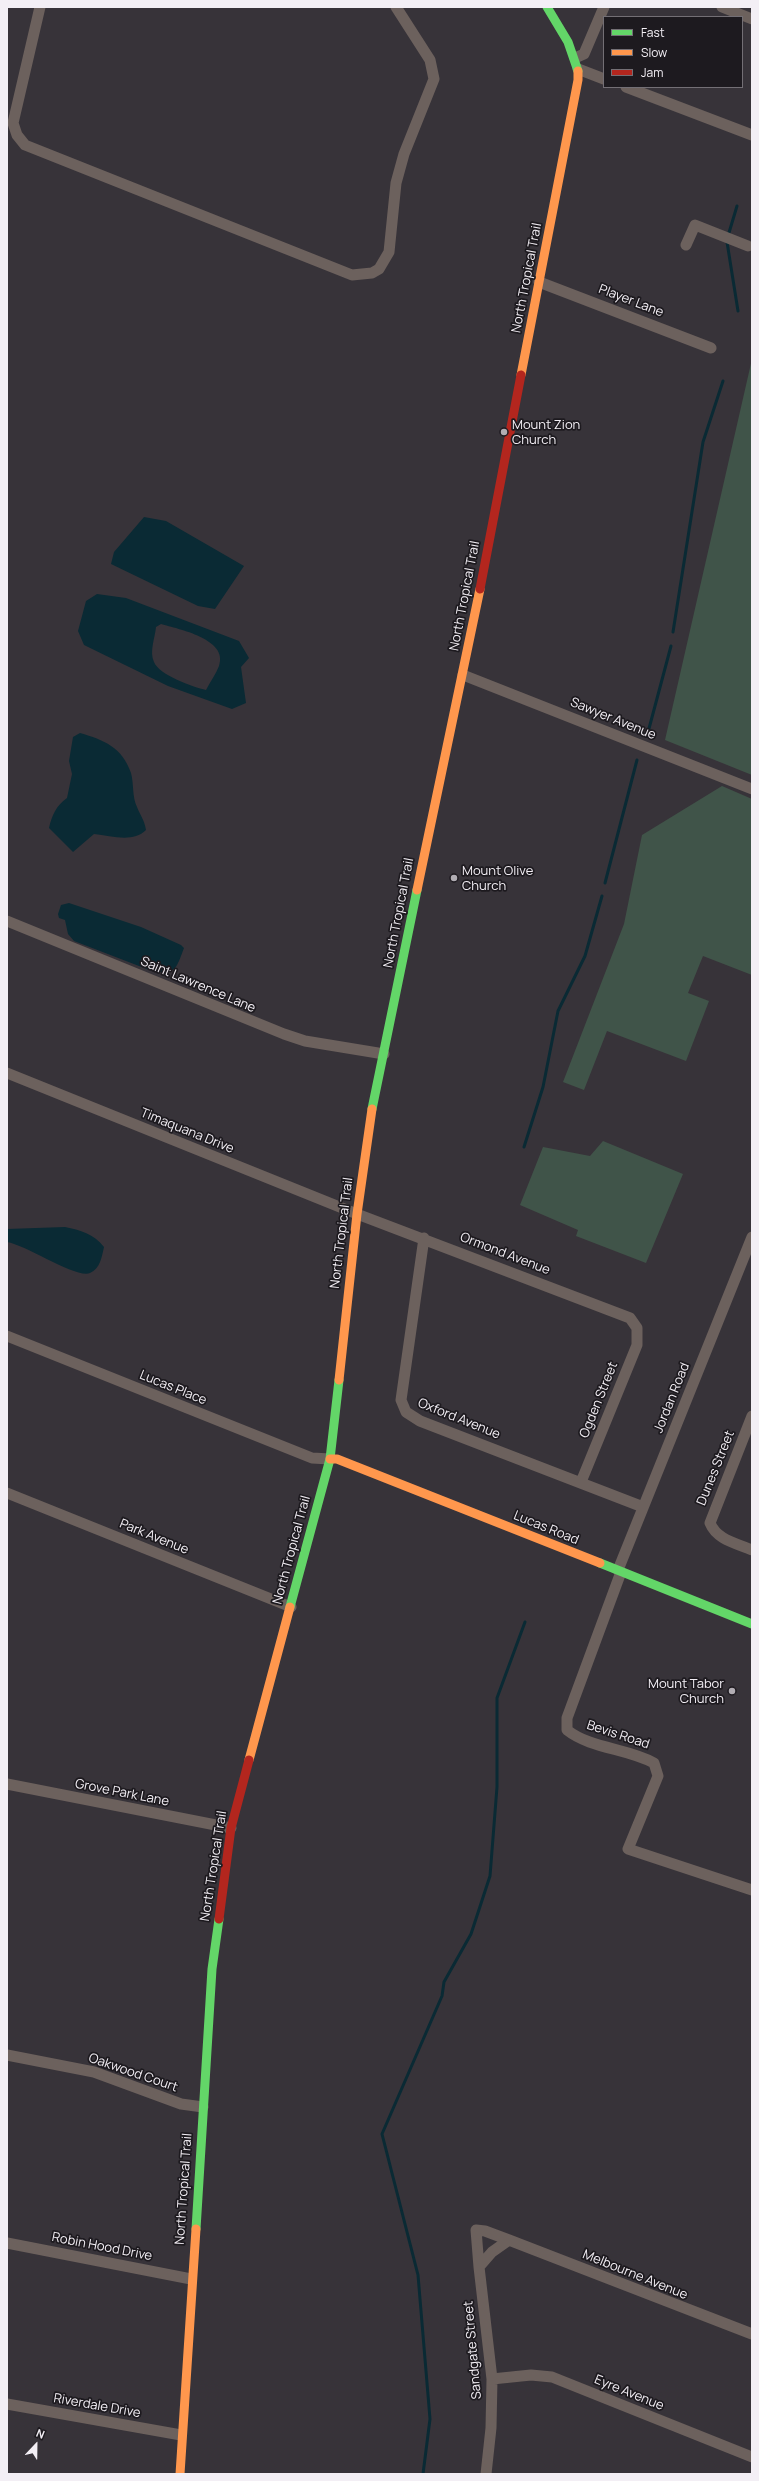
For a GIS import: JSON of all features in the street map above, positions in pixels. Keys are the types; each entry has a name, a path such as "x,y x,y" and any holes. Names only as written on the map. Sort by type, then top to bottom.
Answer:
{"street":[{"path":"40,7 13,123 17,136 25,145 352,275 372,273 379,269 389,252 396,183 407,146 434,79 430,60 396,7"},
{"path":"547,7 576,64 603,78"},
{"path":"576,64 584,54 604,7"},
{"path":"722,7 752,19"},
{"name":"North Tropical Trail","path":"180,2474 181,2436 212,1968 231,1828 244,1773 291,1607 330,1459 357,1214 371,1114 441,770 463,675 539,282 576,64"},
{"path":"629,88 752,135"},
{"path":"686,245 695,225 748,246"},
{"name":"Player Lane","path":"539,282 711,348"},
{"name":"Sawyer Avenue","path":"463,675 752,789"},
{"name":"Saint Lawrence Lane","path":"7,921 284,1034 306,1041 384,1054"},
{"name":"Timaquana Drive","path":"7,1073 357,1214"},
{"name":"Ormond Avenue","path":"357,1214 620,1312 630,1318 637,1328"},
{"name":"Jordan Road","path":"619,1571 643,1507 752,1237"},
{"name":"Oxford Avenue","path":"424,1238 401,1400 406,1412 420,1421 643,1507"},
{"name":"Ogden Street","path":"581,1482 637,1345 637,1328"},
{"name":"Lucas Place","path":"7,1336 312,1458 330,1459"},
{"name":"Dunes Street","path":"752,1416 710,1523 713,1530 721,1537 752,1550"},
{"name":"Lucas Road","path":"330,1459 337,1459 752,1624"},
{"name":"Park Avenue","path":"7,1493 291,1607"},
{"name":"Bevis Road","path":"619,1571 566,1718 568,1730 577,1737 640,1755 654,1763 658,1776 628,1849 752,1890"},
{"name":"Grove Park Lane","path":"7,1784 231,1828"},
{"name":"Oakwood Court","path":"7,2055 94,2072 181,2104 203,2107"},
{"name":"Melbourne Avenue","path":"479,2267 476,2230 484,2231 509,2240 752,2334"},
{"path":"479,2267 492,2252 509,2240"},
{"name":"Robin Hood Drive","path":"7,2244 191,2279"},
{"name":"Sandgate Street","path":"479,2267 492,2379 492,2428 486,2474"},
{"name":"Eyre Avenue","path":"492,2379 530,2375 552,2377 752,2457"},
{"name":"Riverdale Drive","path":"7,2404 181,2436"}],"green space":[{"path":"752,359 752,775 665,740"},
{"path":"722,786 752,799 752,975 703,956 688,993 709,1001 686,1061 607,1031 584,1090 563,1082 624,924 642,835"},
{"path":"603,1141 683,1174 646,1263 576,1236 578,1230 520,1205 543,1147 590,1156"}],"water":[{"path":"144,517 166,521 244,566 215,609 198,606 111,564 114,552"},
{"path":"97,594 126,598 239,641 249,658 241,667 246,703 232,709 168,686 84,645 78,631 86,601","holes":["161,624 189,632 210,642 217,649 220,657 219,666 206,690 169,676 157,667 154,662 152,649 156,627"]},
{"path":"80,733 104,742 123,757 131,773 135,803 146,830 141,834 129,838 94,834 73,852 49,828 55,811 67,798 72,774 69,761 73,737"},
{"path":"69,903 141,927 181,945 184,948 177,966 171,971 166,972 152,971 74,941 68,934 65,920 59,918 58,914 61,905"},
{"path":"65,1227 86,1233 96,1239 104,1247 100,1262 96,1269 90,1273 83,1274 63,1267 15,1244 7,1242 7,1229"}],"waterway":[{"path":"728,236 737,206"},
{"path":"727,242 738,311"},
{"path":"673,632 703,442 723,381"},
{"path":"647,736 671,646"},
{"path":"605,883 637,760"},
{"path":"524,1147 543,1087 558,1011 585,956 602,896"},
{"path":"423,2474 430,2419 418,2275 382,2134 442,1996 444,1982 471,1934 490,1876 497,1787 497,1698 525,1622"}],"traffic: fast":[{"path":"547,7 568,42 578,71"},
{"path":"372,1109 417,890"},
{"path":"290,1607 330,1459 339,1380"},
{"path":"600,1563 752,1624"},
{"path":"196,2229 212,1969 219,1919"}],"traffic: slow":[{"path":"521,375 578,80 578,71"},
{"path":"417,890 480,589"},
{"path":"339,1380 357,1214 372,1109"},
{"path":"330,1459 337,1459 600,1563"},
{"path":"249,1760 290,1607"},
{"path":"180,2474 196,2229"}],"traffic: jam":[{"path":"480,589 521,375"},
{"path":"219,1919 231,1828 249,1760"}],"place":[{"name":"Mount Zion Church","path":"504,432"},
{"name":"Mount Olive Church","path":"454,878"},
{"name":"Mount Tabor Church","path":"732,1691"}]}
